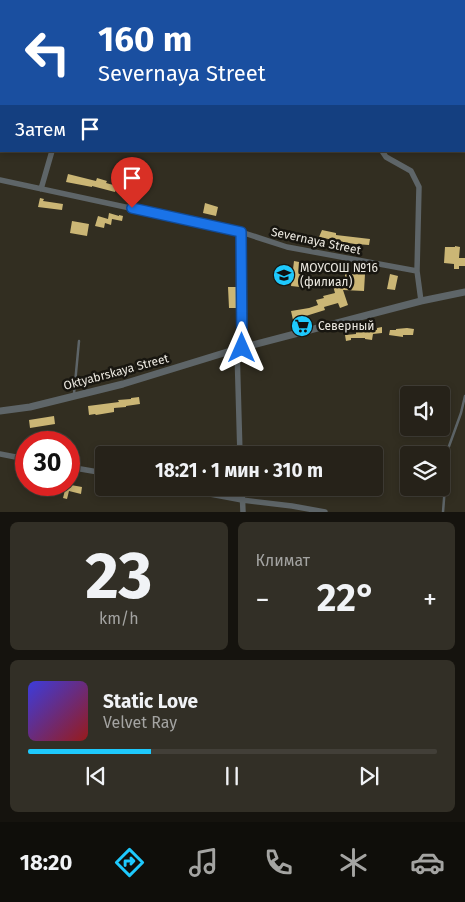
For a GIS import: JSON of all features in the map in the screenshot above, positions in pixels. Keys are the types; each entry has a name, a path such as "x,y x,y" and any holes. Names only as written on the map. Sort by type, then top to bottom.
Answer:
{"street":[{"path":"41,189 52,152"},
{"path":"383,152 386,157 411,171 419,187 417,271 421,301"},
{"name":"Severnaya Street","path":"0,180 241,232 287,247 417,271"},
{"path":"240,446 241,232"},
{"name":"Oktyabrskaya Street","path":"0,411 30,407 124,384 239,349 421,301 465,292"},
{"path":"0,454 15,456"},
{"path":"80,469 95,471"},
{"path":"221,496 326,512"},
{"path":"242,496 243,512"}],"lane":[{"path":"73,396 79,341"},
{"path":"444,512 448,449 465,396"}],"building":[{"path":"68,174 96,181 97,178 117,186 115,192 66,182"},
{"path":"40,198 44,199 43,201 63,204 62,210 38,207"},
{"path":"205,203 218,207 216,216 203,213"},
{"path":"109,213 123,216 122,221 112,219 111,225 105,223 104,228 95,226 98,216 108,219"},
{"path":"72,221 89,224 87,236 70,233"},
{"path":"322,230 336,233 336,235 370,239 369,245 324,239 319,237"},
{"path":"445,247 460,247 459,258 465,258 465,266 459,266 459,269 454,269 454,264 444,263"},
{"path":"294,261 304,263 300,287 291,286"},
{"path":"345,274 365,274 364,291 343,290 348,305 340,308 338,303 324,307 325,310 293,320 291,311 318,305 316,300 335,293 333,286 345,282"},
{"path":"390,274 398,276 395,290 387,289"},
{"path":"228,287 237,287 237,308 229,308"},
{"path":"382,327 382,333 373,334 372,340 351,338 351,340 346,341 345,335 356,334 356,331 365,331 365,329 377,330 377,328"},
{"path":"414,329 413,335 403,335 403,337 389,335 390,330"},
{"path":"139,397 140,404 114,408 114,412 89,415 88,406"},
{"path":"54,416 55,424 30,428 29,420"}],"place":[{"name":"МОУСОШ №16 (филиал)","path":"284,275"},
{"name":"Северный","path":"302,326"}],"route":[{"path":"132,208 241,232 242,348"}]}
